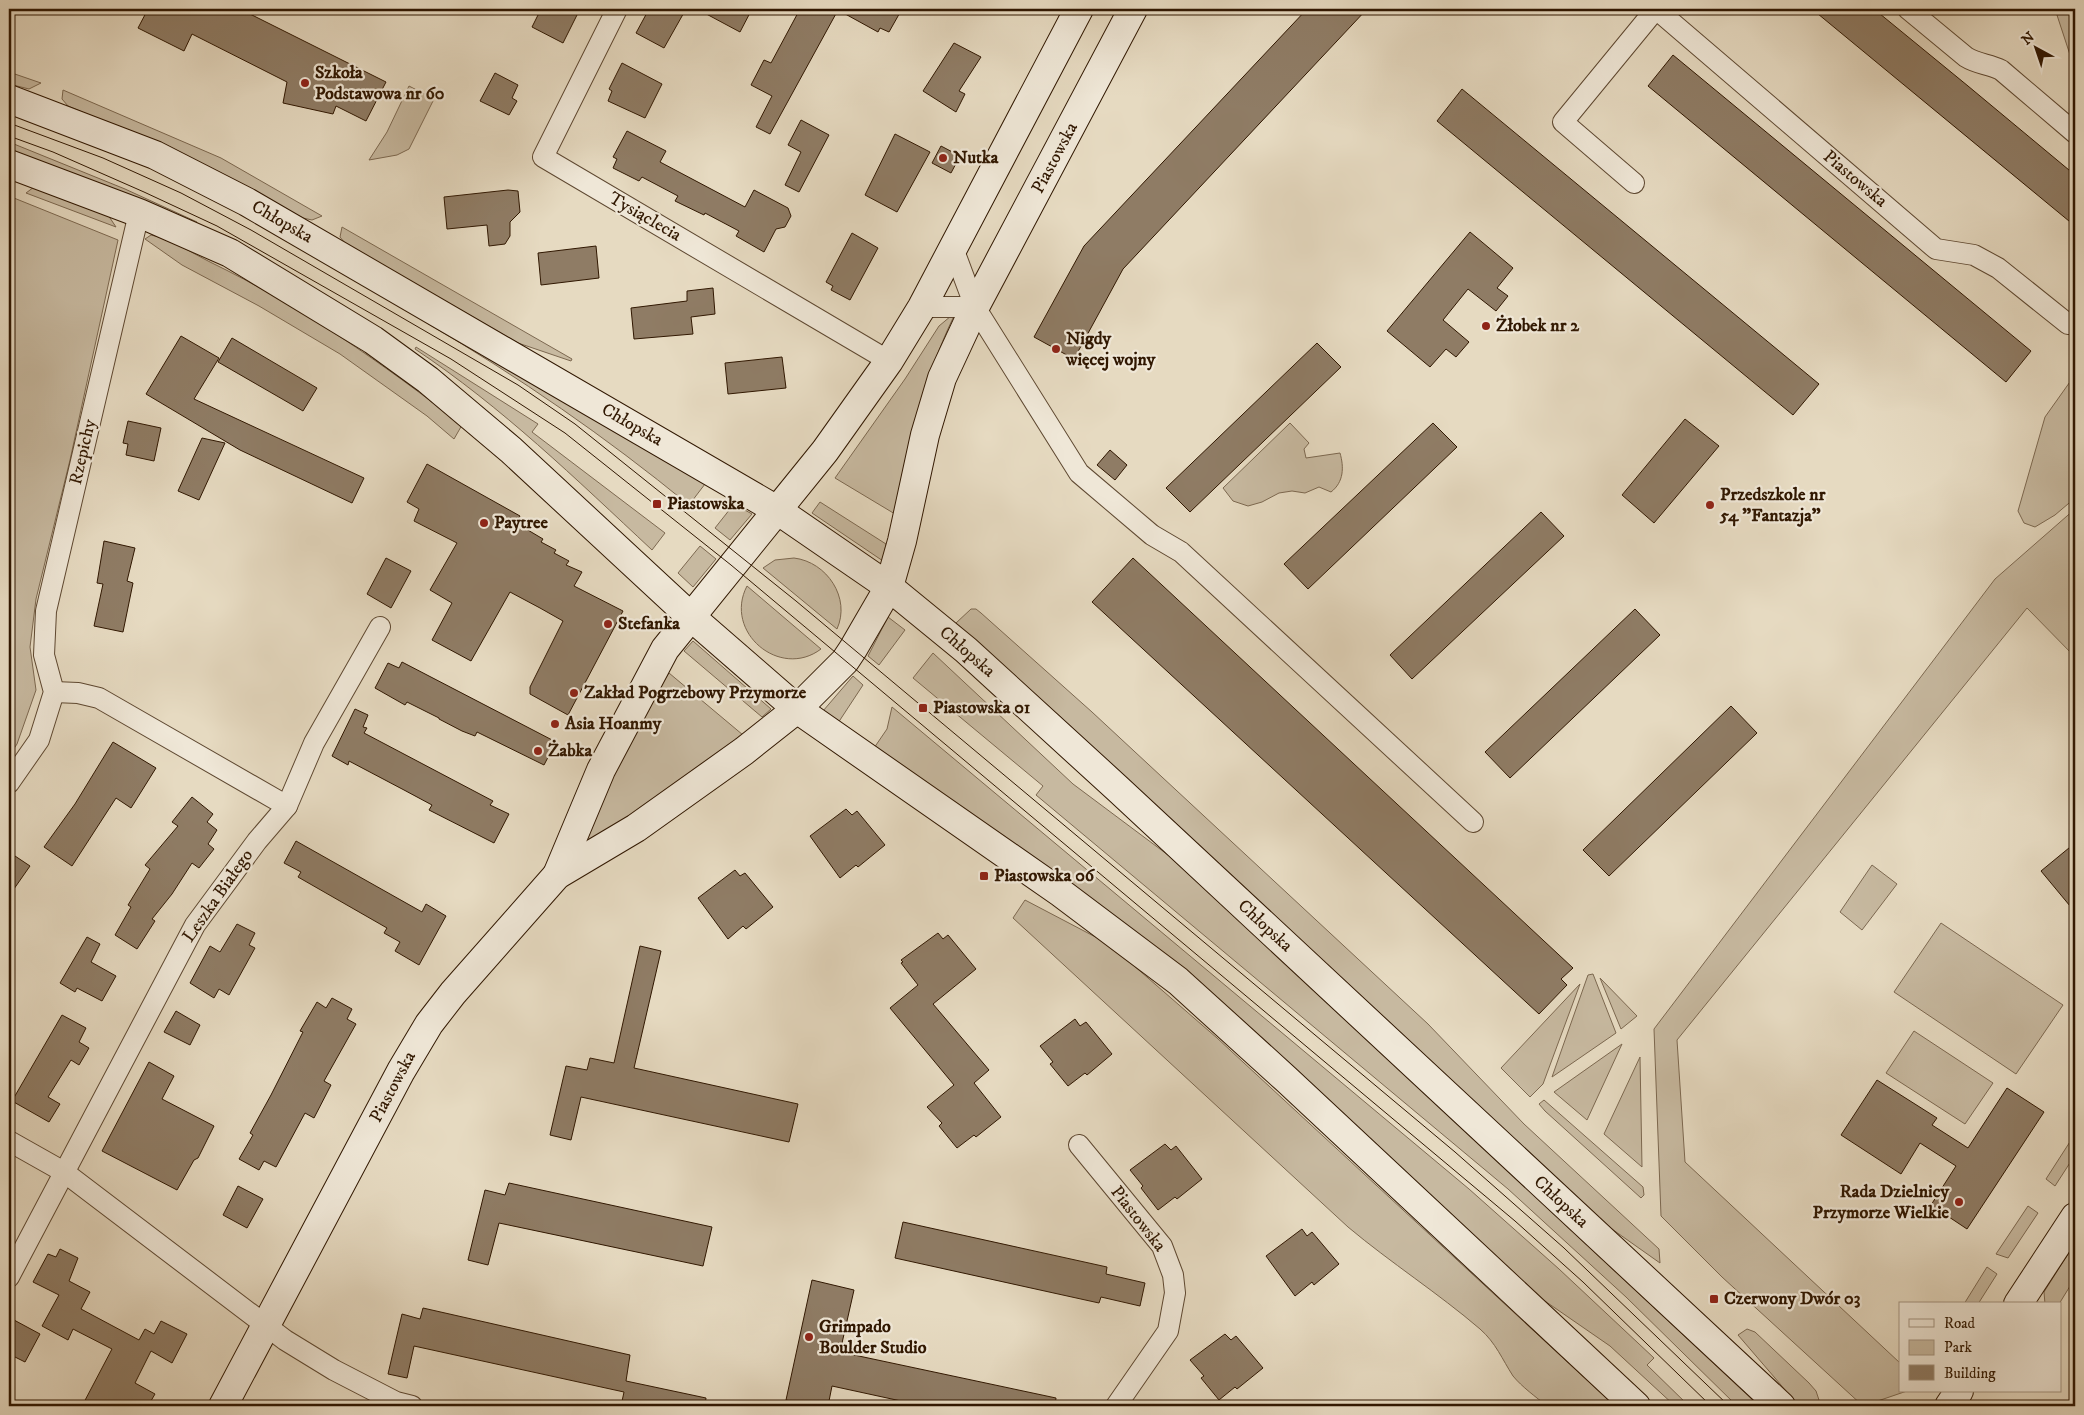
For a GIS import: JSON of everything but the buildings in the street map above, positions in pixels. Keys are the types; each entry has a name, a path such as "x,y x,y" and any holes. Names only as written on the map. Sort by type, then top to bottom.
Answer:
{"main road":[{"name":"Piastowska","path":"557,874 601,770 665,649 825,451 889,361 922,307 954,248 1079,9"},
{"name":"Piastowska","path":"223,1406 401,1071 428,1024 501,936 557,874 636,828 744,751 797,710 845,661 889,587 902,542 925,435 939,388 975,307 1133,9"},
{"name":"Chłopska","path":"9,99 155,155 247,202 777,510 889,587 966,650 1111,782 1781,1406"},
{"path":"9,164 139,213 230,253 373,340 428,380 511,450 690,616 797,710 1061,894 1178,981 1286,1079 1636,1406"},
{"path":"2019,1302 2075,1217"},
{"path":"1949,1406 1958,1392"}],"street":[{"name":"Tysiąclecia","path":"616,9 543,157 889,361"},
{"name":"Piastowska","path":"1634,183 1563,122 1656,9 1936,249 1974,255 1998,268 2068,324"},
{"path":"1908,9 1966,57 1974,62 2001,70 2075,133"},
{"name":"Rzepichy","path":"54,692 44,655 46,611 139,213"},
{"path":"954,248 975,307 1079,473 1152,535 1181,552 1473,822"},
{"path":"922,307 975,307"},
{"name":"Leszka Białego","path":"9,1277 195,925 257,841 287,806 314,743 380,627"},
{"path":"9,783 39,740 54,692 78,693 99,698 287,806"},
{"path":"9,1141 64,1172 266,1326 334,1370 396,1402 412,1406"},
{"name":"Piastowska","path":"1079,1146 1162,1246 1173,1275 1175,1293 1168,1331 1116,1406"}],"green space":[{"path":"2055,9 2075,9 2075,70"},
{"path":"9,72 41,83 29,89 9,84"},
{"path":"409,86 434,99 409,149 397,155 369,160 387,132"},
{"path":"63,90 221,158 322,216 312,220 303,218 187,156 68,106 62,99"},
{"path":"9,142 125,189 197,222 196,224 9,150"},
{"path":"34,187 108,215 116,227 26,193"},
{"path":"9,196 118,240 70,460 36,599 30,647 36,690 17,744 9,756"},
{"path":"342,227 572,359 571,361 518,343 345,243 340,237"},
{"path":"151,235 174,243 244,279 277,297 340,337 462,425 454,439 427,416 340,354 259,306 182,265 145,239"},
{"path":"951,316 953,318 933,366 918,414 895,514 835,478 905,379 939,326"},
{"path":"428,321 705,484 689,505 594,432 528,386 427,323"},
{"path":"416,347 538,424 532,432 665,533 652,550 508,419 447,371 415,349"},
{"path":"2072,379 2075,381 2075,498 2055,515 2035,527 2024,523 2018,511 2045,417"},
{"path":"1290,423 1309,443 1304,449 1306,458 1340,453 1342,474 1338,484 1331,492 1319,487 1305,493 1292,491 1279,493 1262,502 1248,506 1233,501 1223,488"},
{"path":"820,502 886,544 883,561 812,513"},
{"path":"734,504 752,514 730,540 715,528"},
{"path":"2075,509 2075,657 2027,608 1677,1040 1685,1162 1899,1362 1899,1392 1904,1392 1863,1406 1722,1277 1661,1216 1654,1029 1995,579"},
{"path":"700,546 716,559 693,587 678,573"},
{"path":"794,558 817,566 833,583 841,605 841,617 837,629 763,568 775,560"},
{"path":"747,586 821,649 805,657 789,659 773,655 760,646 749,634 743,620 742,603"},
{"path":"971,609 976,609 981,613 1092,712 1428,1024 1524,1124 1659,1249 1660,1263 1602,1222 1065,721 956,623"},
{"path":"888,617 905,630 879,665 868,656"},
{"path":"693,641 771,709 762,717 684,651"},
{"path":"933,653 1073,784 1168,855 1759,1406 1737,1406 1626,1297 1508,1189 1036,795 1043,786 913,678"},
{"path":"669,673 743,735 582,852 577,847 654,696"},
{"path":"853,676 863,685 838,723 823,711"},
{"path":"892,707 1469,1189 1559,1269 1654,1358 1647,1365 1689,1406 1675,1406 1610,1346 1542,1299 1348,1118 1161,951 1099,905 874,748 887,729"},
{"path":"1872,865 1897,884 1862,930 1840,912"},
{"path":"1025,900 1105,942 1125,958 1217,1038 1615,1406 1547,1406 1525,1388 1513,1376 1486,1334 1348,1227 1013,918"},
{"path":"1941,923 2063,1005 2016,1074 1894,992"},
{"path":"1593,974 1616,1033 1552,1077 1588,975"},
{"path":"1600,978 1637,1016 1621,1029"},
{"path":"1580,984 1543,1084 1530,1097 1501,1068"},
{"path":"1914,1031 1993,1083 1965,1124 1886,1073"},
{"path":"1622,1044 1587,1120 1554,1092"},
{"path":"1640,1057 1642,1167 1604,1134"},
{"path":"1544,1100 1643,1187 1644,1195 1641,1198 1545,1111 1539,1104"},
{"path":"2075,1134 2075,1155 2055,1186 2046,1179"},
{"path":"2028,1206 2038,1213 2008,1258 1996,1254"},
{"path":"2075,1243 2075,1278 2060,1302 2045,1302 2044,1292"},
{"path":"1987,1267 1997,1274 1979,1302 1965,1302"},
{"path":"1747,1329 1755,1332 1809,1383 1816,1391 1821,1406 1801,1406 1793,1399 1738,1335"}],"tram line":[{"path":"9,123 103,158 181,193 251,230 518,385 575,424 796,601 1455,1152 1564,1248 1729,1406"},
{"path":"9,136 53,152 217,226 451,359 565,433 731,565 1515,1221 1583,1282 1711,1406"}],"place":[{"name":"Szkoła Podstawowa nr 60","path":"305,83"},
{"name":"Nutka","path":"943,158"},
{"name":"Żłobek nr 2","path":"1486,326"},
{"name":"Nigdy więcej wojny","path":"1056,349"},
{"name":"Piastowska","path":"657,504"},
{"name":"Przedszkole nr 54 \"Fantazja\"","path":"1710,505"},
{"name":"Paytree","path":"484,523"},
{"name":"Stefanka","path":"608,624"},
{"name":"Zakład Pogrzebowy Przymorze","path":"574,693"},
{"name":"Piastowska 01","path":"923,708"},
{"name":"Asia Hoanmy","path":"555,724"},
{"name":"Żabka","path":"538,751"},
{"name":"Piastowska 06","path":"984,876"},
{"name":"Rada Dzielnicy Przymorze Wielkie","path":"1959,1202"},
{"name":"Czerwony Dwór 03","path":"1714,1299"},
{"name":"Grimpado Boulder Studio","path":"809,1337"}]}
